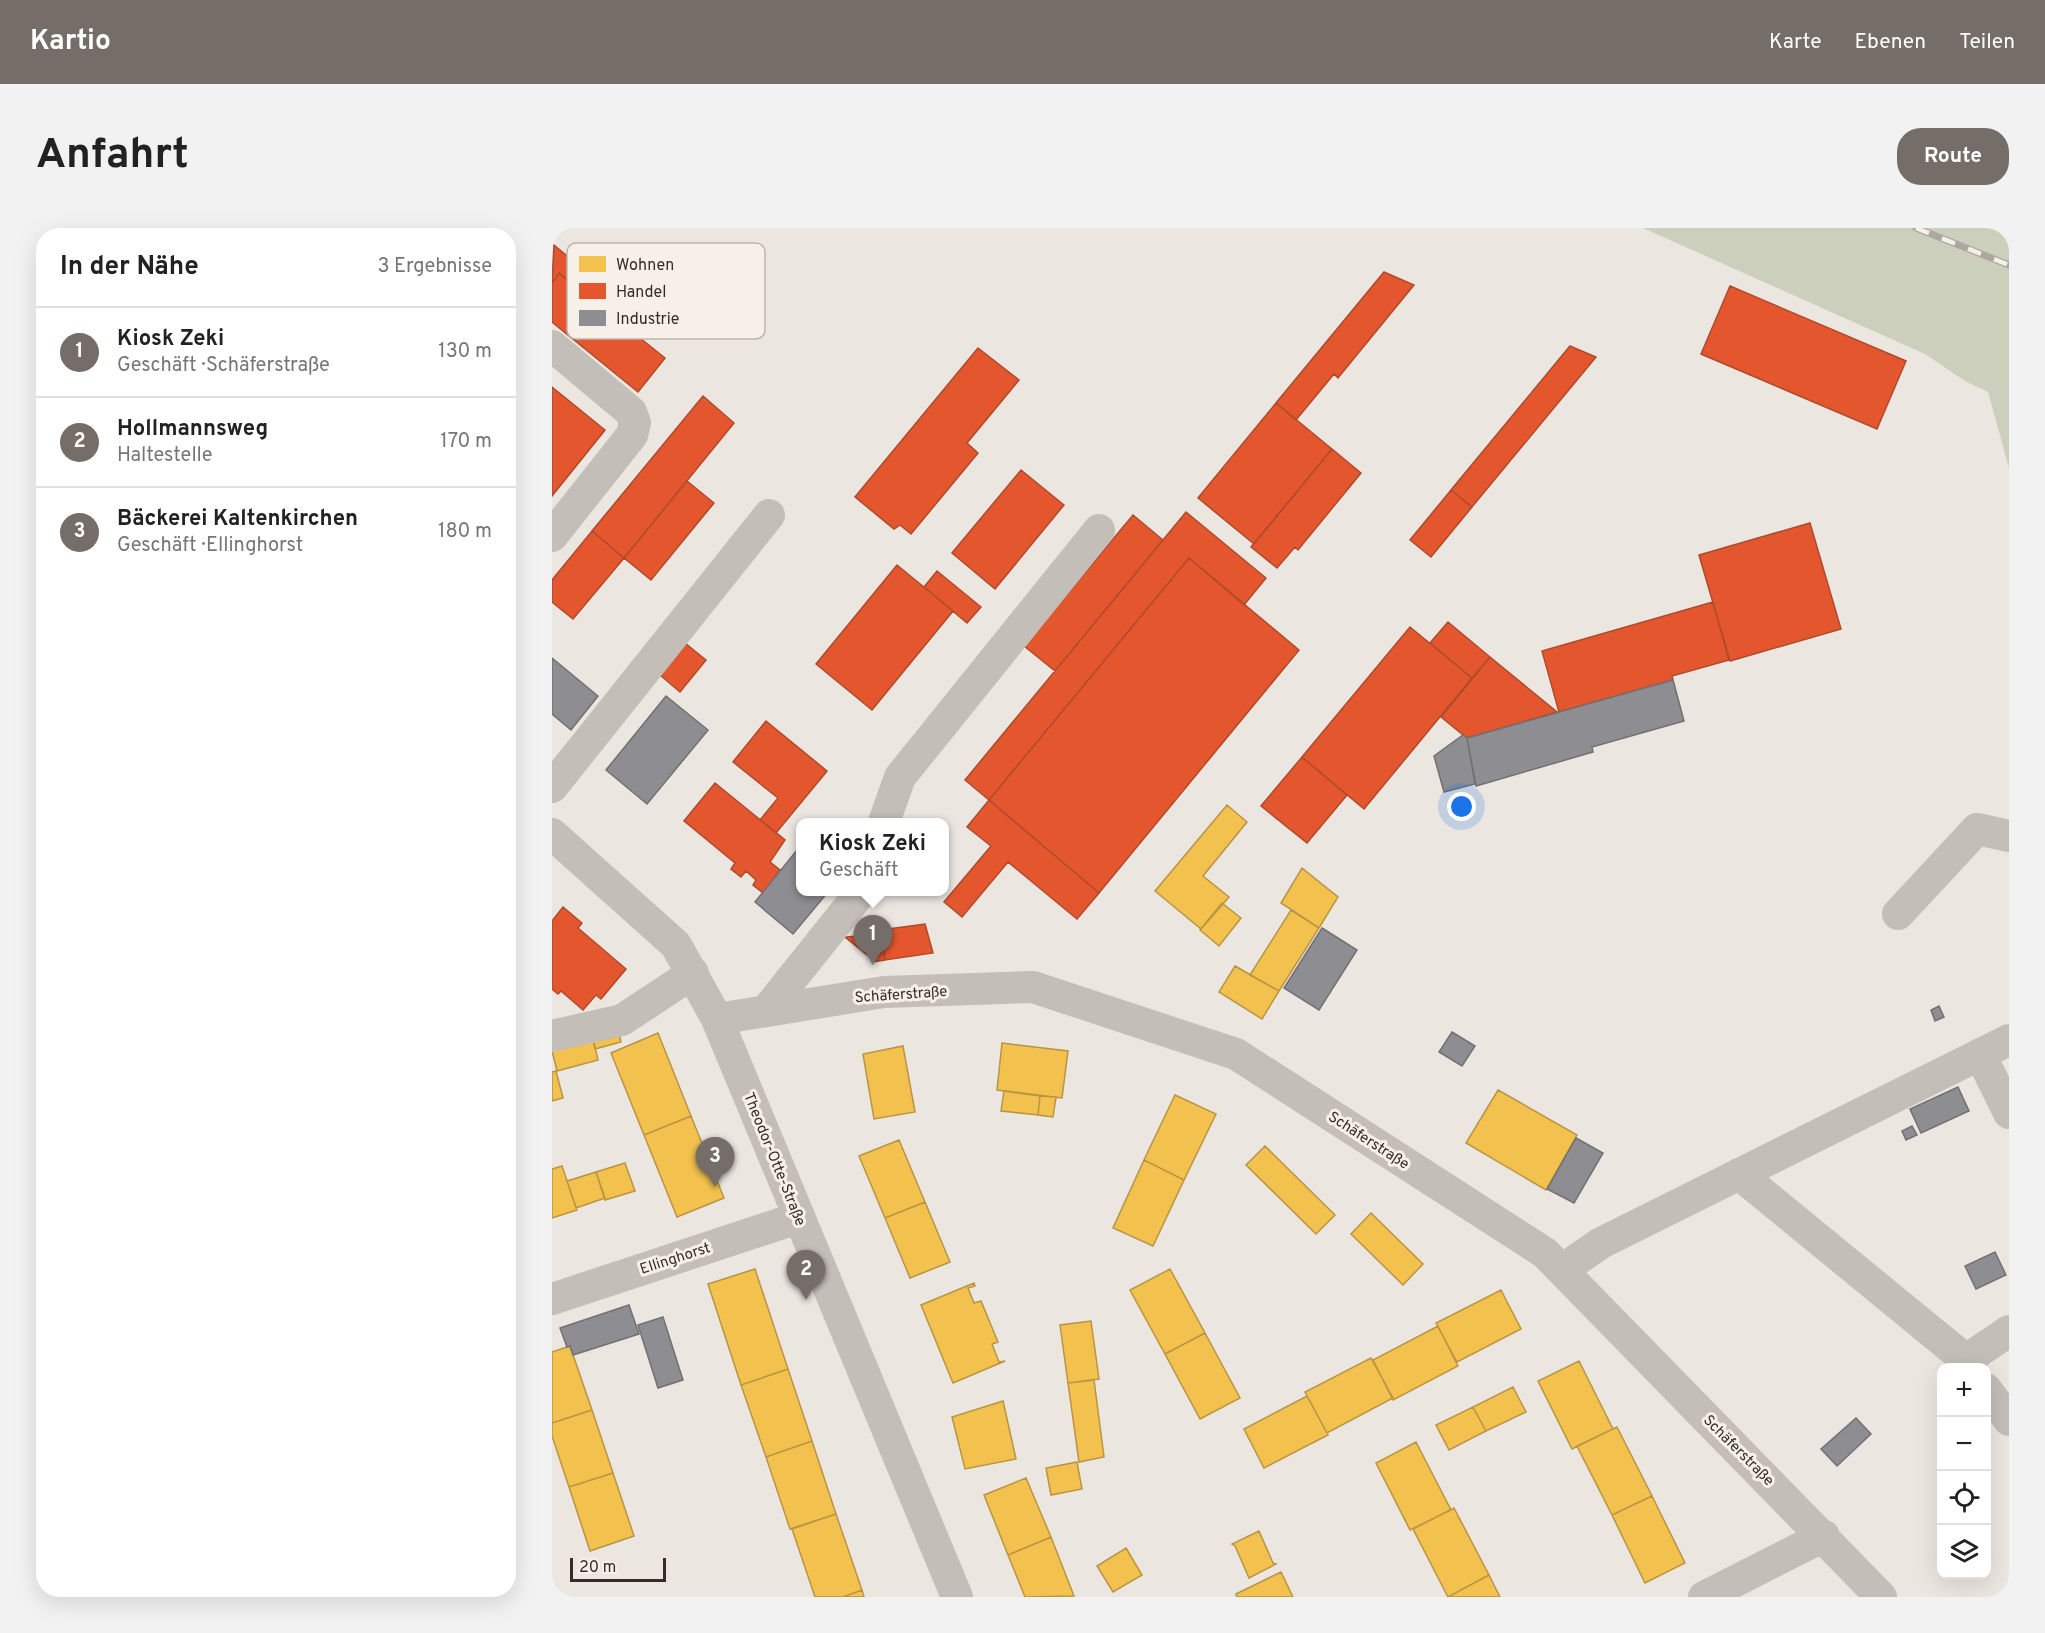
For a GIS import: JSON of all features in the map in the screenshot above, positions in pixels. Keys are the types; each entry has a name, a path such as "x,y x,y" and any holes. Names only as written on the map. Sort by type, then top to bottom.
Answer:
{"street":[{"path":"552,346 631,412 635,423 632,435 552,536"},
{"path":"552,787 769,515"},
{"path":"885,818 900,777 1099,530"},
{"path":"1898,914 1977,829 2009,836"},
{"name":"Theodor-Otte-Straße","path":"552,834 668,936 693,973 717,1018 957,1597"},
{"path":"766,1011 857,896"},
{"path":"552,1036 622,1020 693,973"},
{"name":"Schäferstraße","path":"717,1018 884,992 1033,987 1236,1054 1545,1253 1824,1536 1881,1597"},
{"path":"1562,1270 1601,1243 2009,1040"},
{"path":"1980,1054 2009,1113"},
{"path":"1739,1174 1968,1363"},
{"name":"Ellinghorst","path":"552,1299 798,1218"},
{"path":"1970,1363 2009,1331"},
{"path":"1991,1396 2009,1420"},
{"path":"1704,1597 1824,1536"}],"green space":[{"path":"1643,228 2009,228 2009,468 1988,392 1965,381 1925,354"}],"building: Wohnen":[{"path":"1227,805 1247,822 1203,876 1229,897 1201,929 1155,891"},
{"path":"1302,868 1338,897 1319,928 1281,903"},
{"path":"1222,903 1241,918 1219,946 1200,930"},
{"path":"1291,910 1319,928 1279,991 1250,975"},
{"path":"1235,966 1279,991 1262,1019 1219,992"},
{"path":"618,1029 621,1042 595,1049 592,1034"},
{"path":"658,1033 691,1116 644,1135 611,1053"},
{"path":"592,1034 598,1060 557,1071 552,1051"},
{"path":"1002,1043 1068,1051 1062,1098 997,1090"},
{"path":"903,1046 915,1112 874,1119 863,1054"},
{"path":"556,1071 563,1098 552,1101 552,1072"},
{"path":"1498,1090 1577,1135 1546,1190 1466,1143"},
{"path":"1004,1091 1040,1096 1038,1115 1001,1111"},
{"path":"1175,1095 1216,1114 1184,1180 1144,1160"},
{"path":"1040,1096 1056,1097 1053,1117 1038,1115"},
{"path":"691,1116 724,1198 677,1217 644,1135"},
{"path":"899,1140 925,1202 885,1218 859,1156"},
{"path":"1265,1146 1335,1215 1316,1234 1246,1165"},
{"path":"1144,1160 1184,1180 1153,1246 1113,1228"},
{"path":"625,1163 635,1191 605,1200 596,1172"},
{"path":"562,1166 577,1210 552,1218 552,1169"},
{"path":"596,1172 605,1198 576,1208 567,1181"},
{"path":"925,1202 950,1262 910,1278 885,1218"},
{"path":"1371,1213 1423,1264 1403,1285 1351,1234"},
{"path":"755,1269 788,1369 741,1385 708,1284"},
{"path":"1170,1269 1205,1333 1165,1354 1130,1290"},
{"path":"974,1283 975,1286 968,1288 974,1303 981,1301 998,1342 992,1344 999,1362 1005,1361 953,1383 921,1305"},
{"path":"1501,1290 1521,1329 1457,1362 1436,1323"},
{"path":"1091,1321 1099,1379 1068,1383 1060,1325"},
{"path":"1438,1326 1458,1366 1393,1400 1373,1360"},
{"path":"1205,1333 1240,1398 1200,1419 1165,1354"},
{"path":"570,1346 592,1410 552,1423 552,1352"},
{"path":"1371,1358 1393,1398 1327,1433 1305,1392"},
{"path":"1579,1361 1613,1429 1572,1449 1538,1381"},
{"path":"788,1369 812,1441 766,1457 741,1385"},
{"path":"1094,1380 1104,1457 1079,1462 1068,1383"},
{"path":"1513,1387 1526,1412 1486,1431 1473,1407"},
{"path":"1307,1396 1328,1435 1264,1468 1244,1429"},
{"path":"1003,1401 1016,1459 965,1469 952,1417"},
{"path":"1473,1407 1486,1431 1449,1450 1436,1425"},
{"path":"592,1410 613,1473 569,1487 552,1436 552,1423"},
{"path":"1617,1427 1652,1496 1612,1515 1577,1446"},
{"path":"812,1441 836,1514 790,1529 766,1457"},
{"path":"1416,1442 1451,1510 1410,1530 1376,1463"},
{"path":"1077,1462 1082,1489 1051,1495 1046,1468"},
{"path":"613,1473 634,1536 590,1551 569,1487"},
{"path":"1026,1478 1051,1537 1008,1555 984,1495"},
{"path":"1652,1496 1685,1563 1645,1583 1612,1515"},
{"path":"1454,1508 1489,1575 1448,1597 1413,1529"},
{"path":"836,1514 862,1590 843,1597 815,1597 792,1529"},
{"path":"1259,1531 1273,1563 1276,1564 1249,1578 1232,1544"},
{"path":"1051,1537 1074,1596 1025,1597 1008,1555"},
{"path":"1126,1548 1142,1575 1113,1592 1097,1566"},
{"path":"1281,1572 1293,1597 1237,1597 1236,1594"},
{"path":"1489,1575 1500,1597 1448,1597"},
{"path":"862,1590 864,1597 843,1597"}],"building: Handel":[{"path":"554,245 567,256 567,280 559,273 552,283"},
{"path":"1384,272 1414,285 1338,378 1334,374 1296,420 1276,403"},
{"path":"559,273 567,279 567,334 552,322 552,283"},
{"path":"1730,286 1906,361 1877,429 1701,354"},
{"path":"573,339 641,339 665,358 638,392"},
{"path":"1570,346 1596,357 1472,507 1451,490"},
{"path":"978,348 1019,380 967,443 978,453 911,534 900,525 894,529 855,497"},
{"path":"552,387 605,430 552,496"},
{"path":"703,396 734,423 624,558 592,531"},
{"path":"1276,403 1332,449 1254,544 1198,498"},
{"path":"1332,449 1361,473 1298,550 1295,547 1277,568 1251,547"},
{"path":"1021,470 1064,505 995,589 952,553"},
{"path":"687,481 714,503 651,580 624,558"},
{"path":"1451,490 1472,507 1431,557 1410,540"},
{"path":"1186,512 1266,578 1244,605 1189,558 989,800 965,780"},
{"path":"1133,515 1163,540 1055,671 1024,646"},
{"path":"1810,523 1841,629 1730,661 1699,555"},
{"path":"592,531 624,558 573,619 552,602 552,580"},
{"path":"1189,558 1299,650 1099,893 989,800"},
{"path":"897,565 953,611 872,710 816,664"},
{"path":"937,571 981,607 967,623 924,587"},
{"path":"1713,602 1729,660 1672,676 1673,680 1559,712 1542,651"},
{"path":"1448,622 1490,657 1472,678 1430,643"},
{"path":"1410,627 1472,678 1364,809 1302,757"},
{"path":"685,643 706,660 680,692 660,675"},
{"path":"1490,657 1557,712 1467,738 1441,717"},
{"path":"766,721 827,771 776,833 760,820 778,798 733,762"},
{"path":"1302,757 1347,795 1307,843 1261,806"},
{"path":"715,783 785,840 770,862 780,870 763,893 753,885 756,880 746,871 741,877 731,869 735,863 684,821"},
{"path":"989,800 1099,893 1077,919 1008,862 962,917 944,902 991,846 967,827"},
{"path":"563,907 582,923 578,928 626,969 601,999 596,995 583,1010 561,991 558,994 552,989 552,921"},
{"path":"925,924 933,953 885,960 881,930"},
{"path":"881,930 885,960 872,962 868,932"},
{"path":"868,935 871,958 845,937"}],"building: Industrie":[{"path":"552,658 598,696 571,730 552,714"},
{"path":"1673,680 1684,721 1592,747 1593,752 1476,786 1467,738"},
{"path":"666,696 708,730 647,804 606,770"},
{"path":"1463,735 1467,738 1475,784 1444,792 1434,756"},
{"path":"796,851 796,896 825,896 793,934 755,902"},
{"path":"1322,928 1357,950 1319,1010 1284,988"},
{"path":"1939,1006 1944,1017 1935,1021 1931,1010"},
{"path":"1452,1032 1475,1046 1462,1066 1439,1052"},
{"path":"1958,1087 1969,1111 1921,1133 1910,1109"},
{"path":"1912,1126 1917,1135 1906,1140 1902,1131"},
{"path":"1576,1138 1603,1153 1574,1203 1547,1189"},
{"path":"1995,1252 2006,1275 1976,1289 1965,1266"},
{"path":"629,1305 639,1334 573,1355 570,1346 567,1347 560,1328"},
{"path":"663,1317 683,1380 658,1388 638,1325"},
{"path":"1856,1418 1871,1434 1837,1466 1821,1449"}],"railway":[{"path":"1916,228 2009,265"}],"place":[{"name":"Kiosk Zeki","path":"873,965"},
{"name":"Bäckerei Kaltenkirchen","path":"715,1187"},
{"name":"Hollmannsweg","path":"806,1300"}]}
